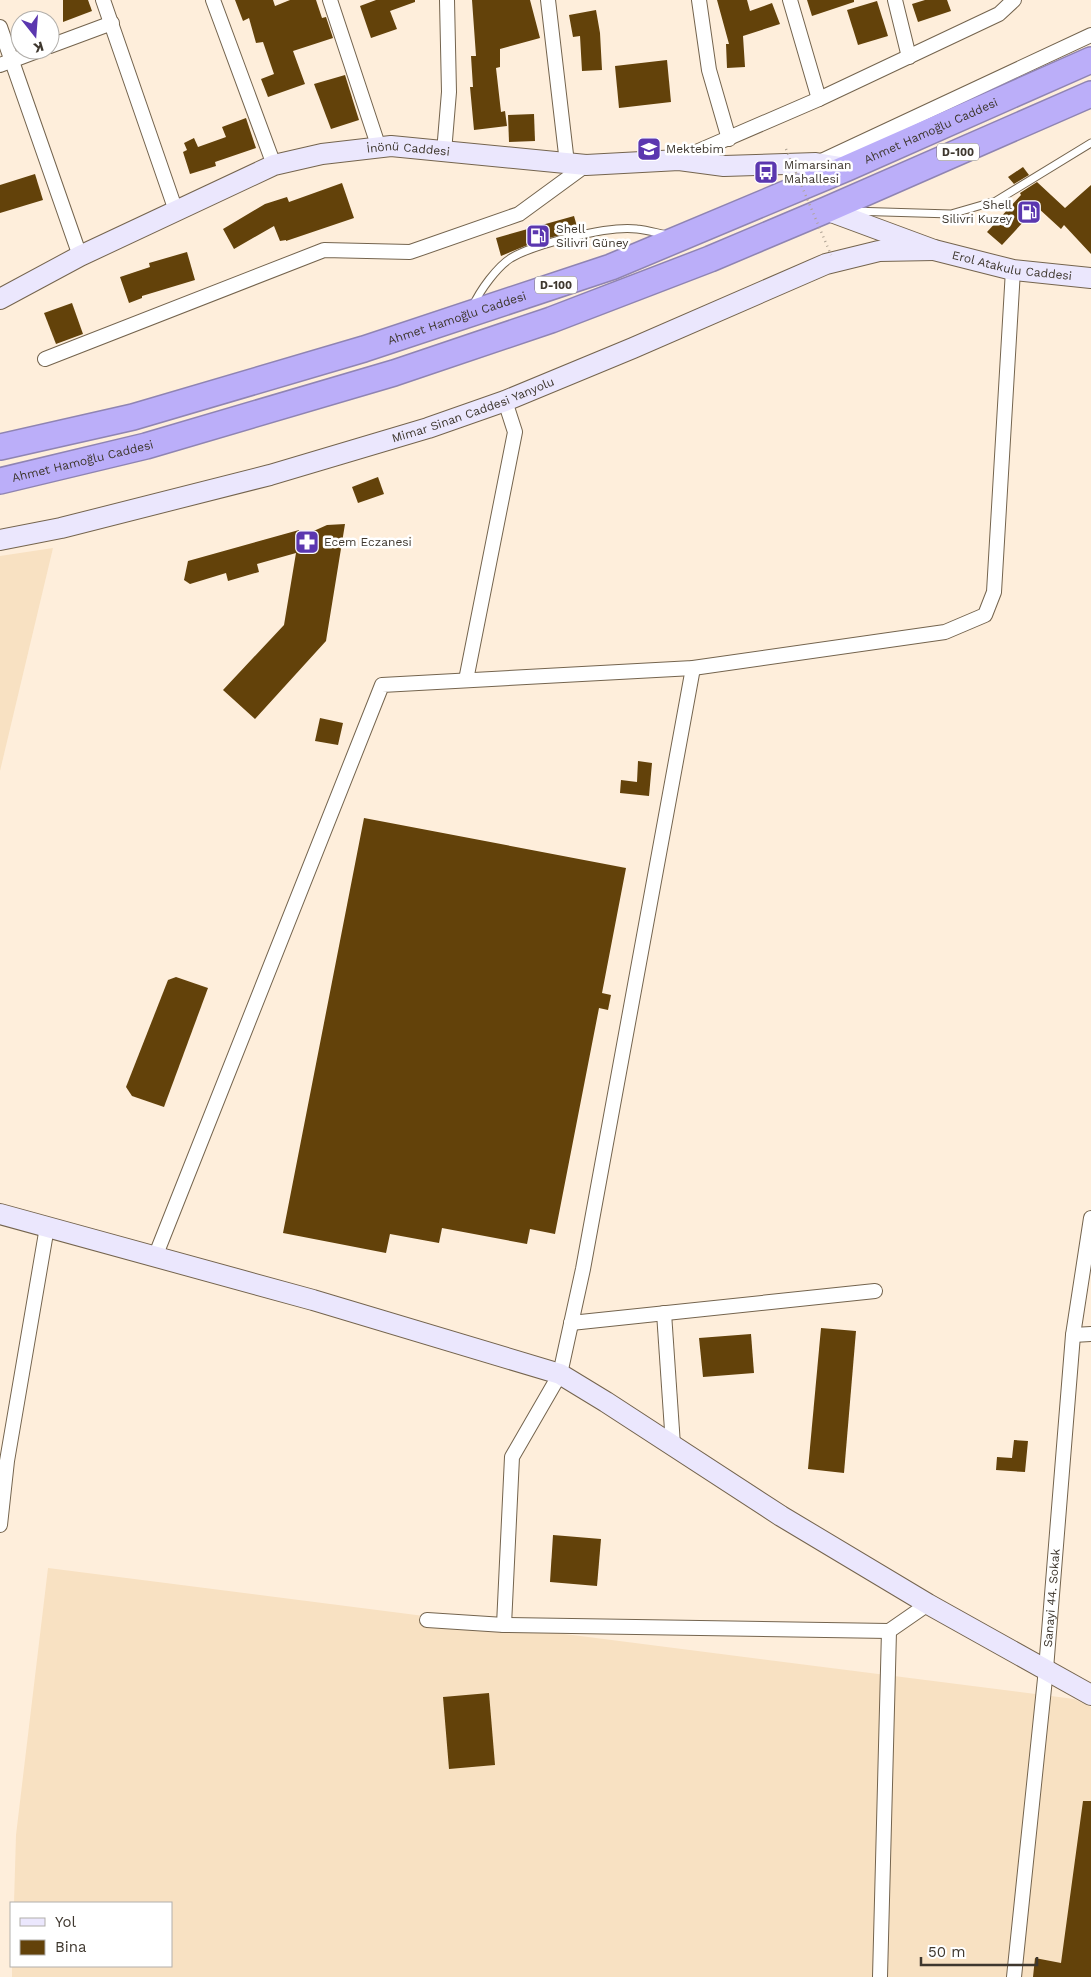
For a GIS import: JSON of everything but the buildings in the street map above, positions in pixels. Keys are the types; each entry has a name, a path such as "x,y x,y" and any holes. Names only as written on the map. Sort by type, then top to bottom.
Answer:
{"highway":[{"name":"Ahmet Hamoğlu Caddesi","path":"0,447 133,417 364,349 611,267 847,168 1091,60"},
{"name":"Ahmet Hamoğlu Caddesi","path":"0,481 146,446 394,373 551,320 710,259 1091,94"}],"main road":[{"name":"İnönü Caddesi","path":"0,299 80,256 274,165 322,154 391,146 576,164 679,160 724,166 816,163 847,168"},
{"path":"826,210 934,250"},
{"name":"Erol Atakulu Caddesi","path":"934,250 1013,270 1091,278"},
{"name":"Mimar Sinan Caddesi Yanyolu","path":"0,540 61,528 270,475 428,428 504,401 633,348 826,264 879,251 934,250"},
{"path":"0,1214 313,1300 560,1374 781,1516 928,1604 1091,1695"}],"street":[{"path":"103,0 176,211"},
{"path":"213,0 274,165"},
{"path":"330,0 379,148"},
{"path":"444,152 449,92 447,0"},
{"path":"45,359 324,250 410,252 519,214 576,164 548,0"},
{"path":"699,0 709,70 728,139"},
{"path":"790,0 819,99"},
{"path":"895,0 909,57"},
{"path":"679,160 819,99 909,57 999,14 1013,1"},
{"path":"60,42 112,23"},
{"path":"0,28 6,63 80,256"},
{"path":"816,163 1091,35"},
{"path":"155,1257 382,686 693,668 945,632 985,615 994,592 1013,270"},
{"path":"466,680 514,432 504,401"},
{"path":"504,1625 512,1457 560,1374 583,1269 693,668"},
{"name":"Sanayi 44. Sokak","path":"1014,1977 1046,1669 1073,1335 1091,1218"},
{"path":"0,1524 7,1461 47,1227"},
{"path":"571,1323 875,1291"},
{"path":"664,1313 673,1445"},
{"path":"1073,1335 1091,1334"},
{"path":"427,1620 504,1625 889,1631 928,1604"},
{"path":"880,1977 889,1631"}],"lane":[{"path":"826,210 951,214 996,201 1091,143"},
{"path":"470,313 476,299 490,280 509,260 524,252 603,231 635,229 682,238"}],"path":[{"path":"786,149 831,255"}],"shaded area":[{"path":"53,548 0,771 0,556"},
{"path":"48,1568 1074,1699 1091,1707 1091,1977 12,1977 12,1967 172,1967 172,1902 14,1902 16,1835"}],"place":[{"name":"Mektebim","path":"649,149"},
{"name":"Mimarsinan Mahallesi","path":"766,172"},
{"name":"Shell Silivri Kuzey","path":"1029,212"},
{"name":"Shell Silivri Güney","path":"538,236"},
{"name":"Ecem Eczanesi","path":"307,542"}]}
